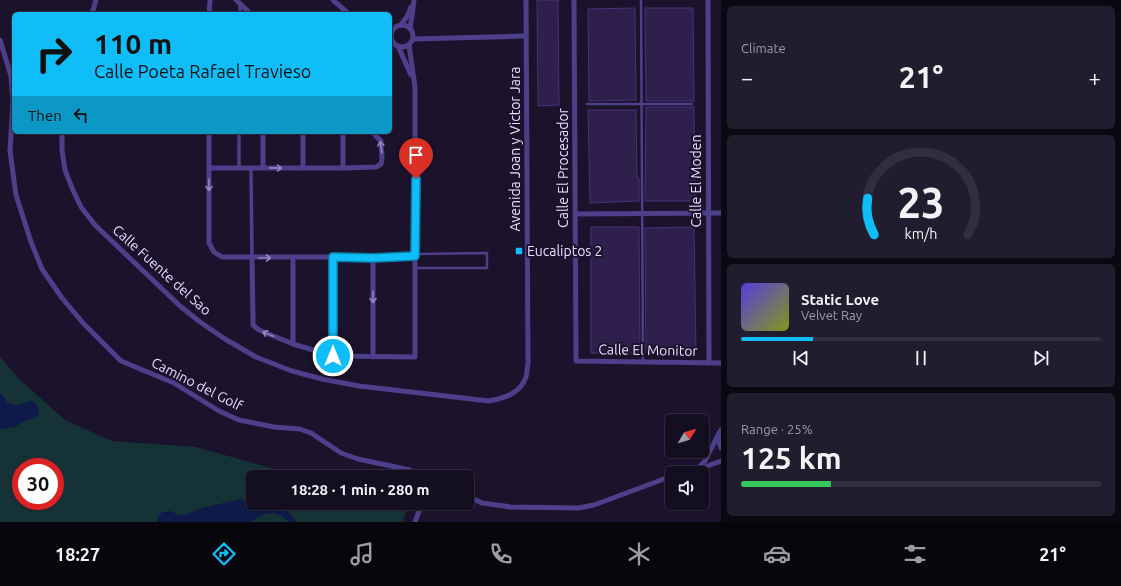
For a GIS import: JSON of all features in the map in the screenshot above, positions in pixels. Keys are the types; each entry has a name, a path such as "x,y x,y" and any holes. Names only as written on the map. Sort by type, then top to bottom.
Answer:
{"street":[{"path":"93,12 96,0"},
{"path":"209,12 210,0"},
{"path":"334,0 347,12"},
{"path":"401,25 408,15 413,0"},
{"path":"413,0 411,29 413,38 409,45 413,79"},
{"name":"Avenida Joan y Victor Jara","path":"517,390 526,378 528,364 526,0"},
{"name":"Calle El Procesador","path":"574,0 576,361"},
{"name":"Calle El Moden","path":"708,0 708,363"},
{"path":"238,2 240,12"},
{"path":"238,2 248,12"},
{"path":"392,28 398,25 404,25 427,38"},
{"path":"413,38 526,36"},
{"name":"Camino del Golf","path":"0,40 11,76 12,88"},
{"path":"392,42 398,46 404,47 409,45"},
{"path":"251,168 253,325 259,330 293,344 333,356 416,357 415,86 398,46"},
{"name":"Camino del Golf","path":"12,118 10,151 16,195 31,242 42,269 62,298 83,323 121,361 174,384 219,411 239,420 274,427 300,429 311,433 341,453 358,459 410,470"},
{"name":"Calle Fuente del Sao","path":"62,134 62,150 65,170 82,207 95,225 180,306 225,339 256,357 292,371 322,379 359,386 489,402 505,398 517,390"},
{"path":"209,134 209,243 214,252 222,257 373,258 415,255"},
{"path":"239,134 239,168"},
{"path":"263,134 263,168"},
{"path":"303,134 303,168"},
{"path":"343,134 343,168"},
{"path":"209,168 376,167 381,164 381,141 374,134"},
{"path":"575,214 721,213"},
{"path":"333,257 333,356"},
{"path":"293,258 293,344"},
{"path":"373,258 374,357"},
{"name":"Calle El Monitor","path":"576,361 721,363"},
{"path":"720,432 718,442 721,448"},
{"path":"700,466 705,461 720,432"},
{"path":"707,466 721,461"},
{"path":"474,499 482,503 511,506 578,508 594,505 665,479"},
{"path":"415,522 419,510"}],"lane":[{"path":"641,0 643,362"},
{"path":"587,104 692,104"},
{"path":"415,255 487,253 487,268 415,268"}],"green space":[{"path":"0,357 19,379 65,420 112,441 196,447 278,470 246,470 246,510 407,510 403,522 0,522"}],"water":[{"path":"0,393 8,403 12,405 33,401 38,407 39,413 34,419 27,420 14,427 0,429"},
{"path":"241,499 246,501 246,510 284,510 293,517 296,522 289,522 279,515 270,513 265,514 251,522 158,522 158,516 163,512 170,511 179,515 184,515 202,508"}],"building":[{"path":"537,0 558,0 559,105 538,106"},
{"path":"635,8 636,100 589,101 588,9"},
{"path":"645,8 693,8 694,102 646,101"},
{"path":"694,106 695,201 645,201 646,107"},
{"path":"588,110 636,110 637,178 639,178 639,201 590,203"},
{"path":"591,227 639,227 640,353 591,353"},
{"path":"694,227 696,352 646,353 645,228"}],"place":[{"name":"Eucaliptos 2","path":"519,251"}],"route":[{"path":"333,356 333,257 373,258 415,256 416,179"}]}
